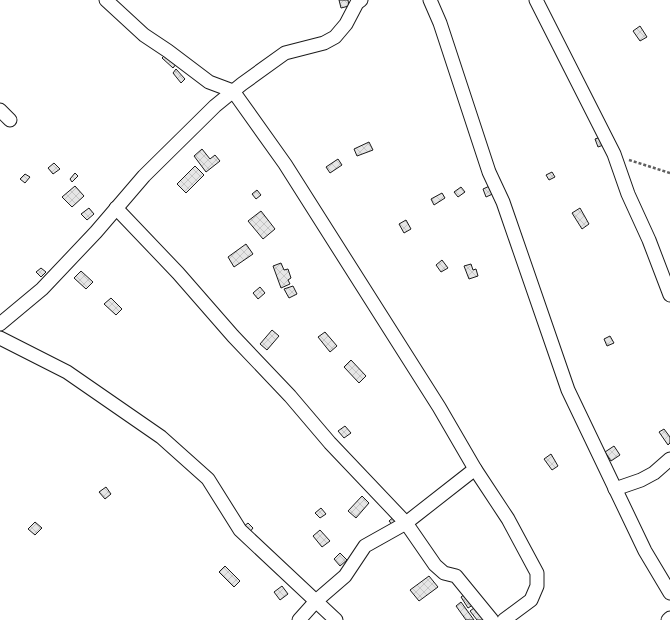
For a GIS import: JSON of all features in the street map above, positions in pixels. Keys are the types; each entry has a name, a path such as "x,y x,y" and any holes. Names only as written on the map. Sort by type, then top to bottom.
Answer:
{"street":[{"path":"106,0 144,35 209,82 233,91 285,164 334,240 439,407 475,470 508,519 537,573 537,586 531,600 504,620"},
{"path":"0,324 42,289 144,176 191,129 233,91 285,53 324,43 335,37 346,24 357,3 361,0"},
{"path":"430,0 440,23 490,172 503,202 568,390 645,551 670,593"},
{"path":"536,0 614,154 628,194 649,240 670,295"},
{"path":"0,110 10,120"},
{"path":"116,208 290,396 330,443 406,524 436,565 444,573 456,576 492,620"},
{"path":"0,338 67,372 161,437 208,479 240,530 336,620"},
{"path":"615,489 641,480 654,473 670,459"},
{"path":"299,620 316,601 345,576 365,546 406,524 475,470"}],"path":[{"path":"614,154 670,173"}],"building":[{"path":"339,0 348,0 349,6 341,8"},
{"path":"640,26 647,37 640,41 633,31"},
{"path":"166,54 177,63 173,68 162,58"},
{"path":"176,69 185,79 181,83 173,73"},
{"path":"603,136 606,144 598,147 595,139"},
{"path":"369,142 373,150 357,156 354,149"},
{"path":"202,149 210,159 215,155 220,161 206,172 194,156"},
{"path":"338,159 342,165 330,173 326,167"},
{"path":"54,163 60,169 53,174 48,168"},
{"path":"195,166 204,175 186,193 177,184"},
{"path":"552,172 555,177 549,180 546,175"},
{"path":"75,173 78,176 72,182 70,179"},
{"path":"25,174 30,177 25,183 20,179"},
{"path":"494,184 497,192 486,197 483,189"},
{"path":"75,186 84,196 72,207 62,197"},
{"path":"461,187 465,192 458,197 454,192"},
{"path":"257,190 261,195 256,199 252,194"},
{"path":"442,193 445,198 434,205 431,199"},
{"path":"89,208 94,214 87,220 81,214"},
{"path":"580,208 589,224 582,229 572,213"},
{"path":"261,211 275,229 263,239 248,221"},
{"path":"406,220 411,229 404,233 399,224"},
{"path":"246,244 253,254 234,267 228,257"},
{"path":"442,260 448,268 441,272 436,265"},
{"path":"281,263 284,270 288,269 291,278 288,280 290,284 281,288 273,266"},
{"path":"471,264 473,270 476,269 478,276 469,279 464,266"},
{"path":"41,268 46,272 41,277 36,272"},
{"path":"81,271 93,282 86,289 74,278"},
{"path":"293,286 297,294 289,298 284,289"},
{"path":"260,287 265,293 258,299 253,293"},
{"path":"111,298 122,309 116,315 104,304"},
{"path":"272,330 279,336 267,350 260,344"},
{"path":"325,332 337,346 330,352 318,337"},
{"path":"610,336 614,343 607,346 604,339"},
{"path":"351,360 366,376 359,383 344,367"},
{"path":"345,426 351,433 344,438 338,431"},
{"path":"664,429 670,437 670,443 668,445 659,432"},
{"path":"614,446 620,455 611,461 605,452"},
{"path":"551,454 558,466 552,470 544,459"},
{"path":"106,487 111,494 105,499 99,492"},
{"path":"362,496 369,503 356,518 348,511"},
{"path":"321,508 326,514 320,518 315,513"},
{"path":"396,515 395,528 389,521"},
{"path":"35,522 42,528 35,535 28,529"},
{"path":"248,523 253,528 249,533 243,527"},
{"path":"320,530 330,541 322,547 313,536"},
{"path":"340,553 347,560 340,566 334,559"},
{"path":"225,566 240,581 234,587 219,572"},
{"path":"429,576 438,587 419,601 410,590"},
{"path":"282,586 288,594 280,600 274,592"},
{"path":"468,592 476,603 468,608 461,597"},
{"path":"461,602 474,620 466,620 456,606"},
{"path":"478,605 489,620 477,620 470,611"}]}
